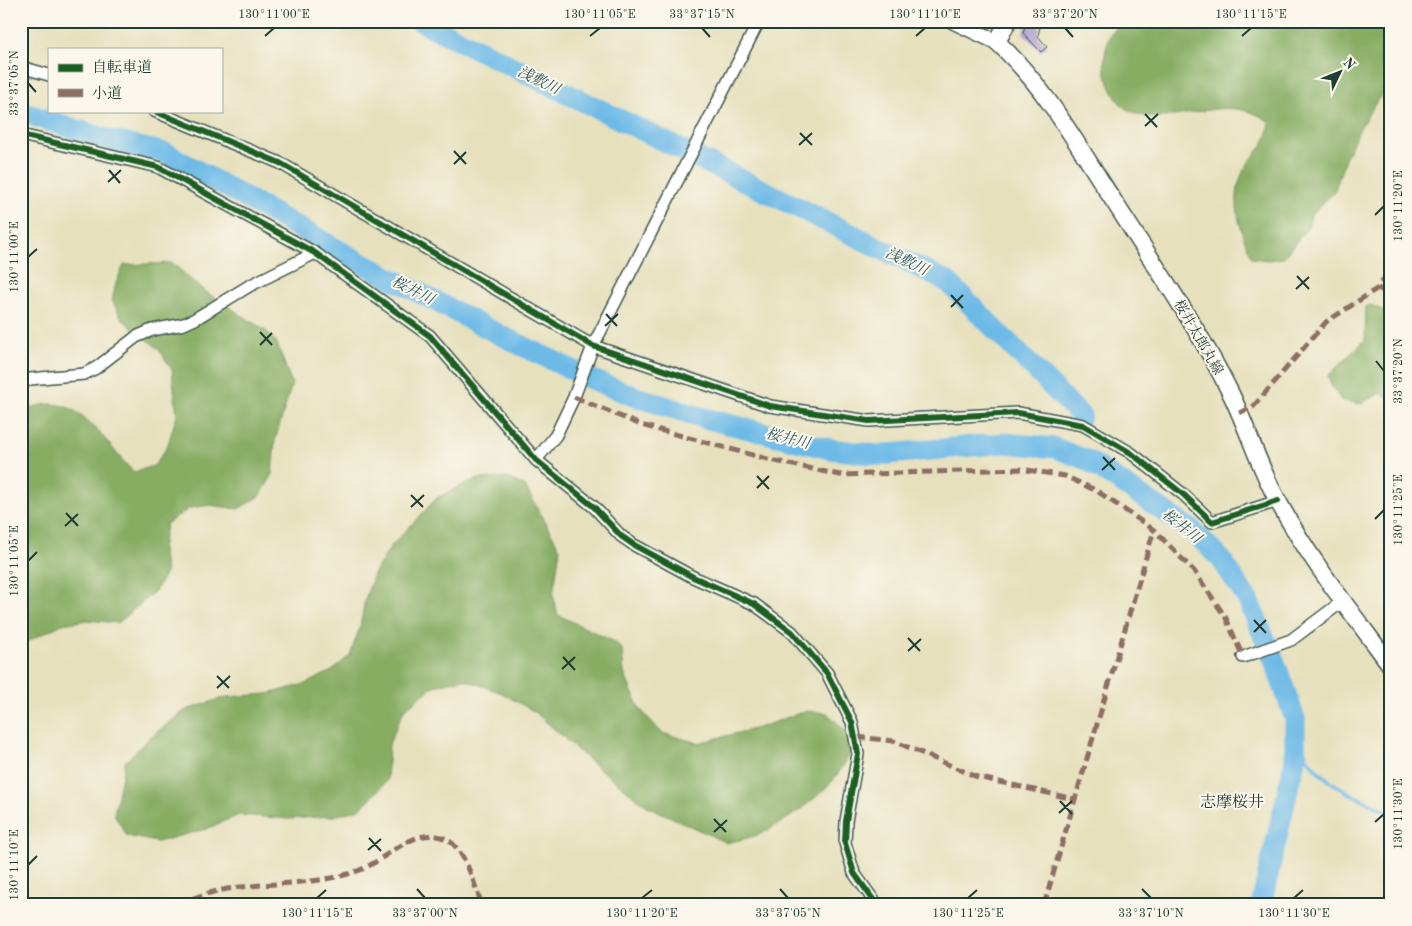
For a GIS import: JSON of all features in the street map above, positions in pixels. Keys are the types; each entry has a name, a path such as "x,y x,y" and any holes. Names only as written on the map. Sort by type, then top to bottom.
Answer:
{"main road":[{"path":"997,42 1008,21"},
{"name":"桜井太郎丸線","path":"997,42 1016,59 1056,113 1203,340 1231,394 1278,500 1343,601 1391,666"}],"street":[{"path":"536,460 556,435 574,397 592,351 758,21"},
{"path":"953,21 997,42"},
{"path":"21,67 48,75"},
{"path":"156,112 280,162 592,351 770,406 869,421 1018,413 1083,425 1131,453 1184,495 1212,522 1278,500"},
{"path":"21,135 158,167 315,253 430,336 536,460 566,483 621,536 634,545 693,576 754,604 786,627 813,654 839,694 856,737 858,754 846,821 845,842 854,872 877,905"},
{"path":"21,384 30,379 84,374 96,368 136,337 152,330 184,324 195,319 249,286 315,253"},
{"path":"1243,656 1291,640 1343,601"}],"green space":[{"path":"1125,21 1391,21 1391,87 1379,98 1361,126 1346,157 1334,192 1311,215 1308,227 1283,258 1268,260 1252,258 1240,226 1238,215 1237,193 1239,183 1247,165 1263,144 1270,122 1252,112 1233,109 1215,109 1162,117 1145,116 1123,107 1111,87 1104,63 1109,37"},
{"path":"172,263 203,290 266,331 276,341 292,384 275,440 272,476 260,496 238,509 210,505 190,508 166,524 162,549 166,573 155,591 118,623 87,620 62,624 21,645 22,419 32,407 51,404 64,406 87,420 134,472 154,466 167,447 177,415 172,370 159,349 123,320 112,301 116,283 124,265"},
{"path":"1371,305 1391,314 1391,399 1381,393 1359,404 1341,400 1332,387 1328,376 1365,340 1366,307"},
{"path":"508,478 525,486 560,549 553,595 558,615 615,642 622,649 624,673 639,708 662,733 698,743 761,727 805,711 827,713 853,738 850,753 842,768 831,782 803,807 773,827 760,834 727,843 647,806 591,762 535,712 502,693 463,679 434,686 404,710 389,744 387,781 360,809 334,816 288,819 239,815 206,829 157,842 127,836 114,814 125,762 149,738 186,710 226,697 268,694 305,684 332,671 350,655 360,627 365,599 374,574 391,546 438,497 476,479"}],"building":[{"path":"1027,21 1041,21 1038,36 1047,47 1041,52 1023,33"}],"waterway":[{"name":"浅敷川","path":"420,21 686,152"},
{"name":"桜井川","path":"21,112 113,141 166,153 356,260 500,335 593,380 636,397 704,418 830,449 878,455 1005,443 1055,448 1087,460 1192,530 1221,559 1248,600 1274,660 1295,719 1295,760 1261,905"},
{"name":"浅敷川","path":"696,157 948,282 1081,416"},
{"path":"1295,719 1305,753 1320,773 1343,789 1391,813"}],"marked path":[{"path":"1239,413 1253,407 1326,322 1378,288 1391,267"},
{"path":"1378,288 1391,295"},
{"path":"574,397 641,425 775,461 840,475 1021,469 1065,476 1097,491 1154,530 1194,571 1226,618 1243,657"},
{"path":"1044,905 1154,530"},
{"path":"856,737 894,741 977,777 1074,799"},
{"path":"179,905 200,896 222,890 338,877 360,870 402,845 424,836 446,839 459,851 482,905"}],"cycle path":[{"path":"156,112 280,163 593,346 770,406 869,421 1018,413 1083,425 1131,453 1184,495 1212,522 1278,501"},
{"path":"21,135 158,167 315,253 430,336 536,460 594,507 621,536 693,577 754,604 792,632 827,673 852,722 858,754 846,821 845,843 854,873 877,905"}],"district":[{"name":"志摩桜井","path":"1232,801"}]}
